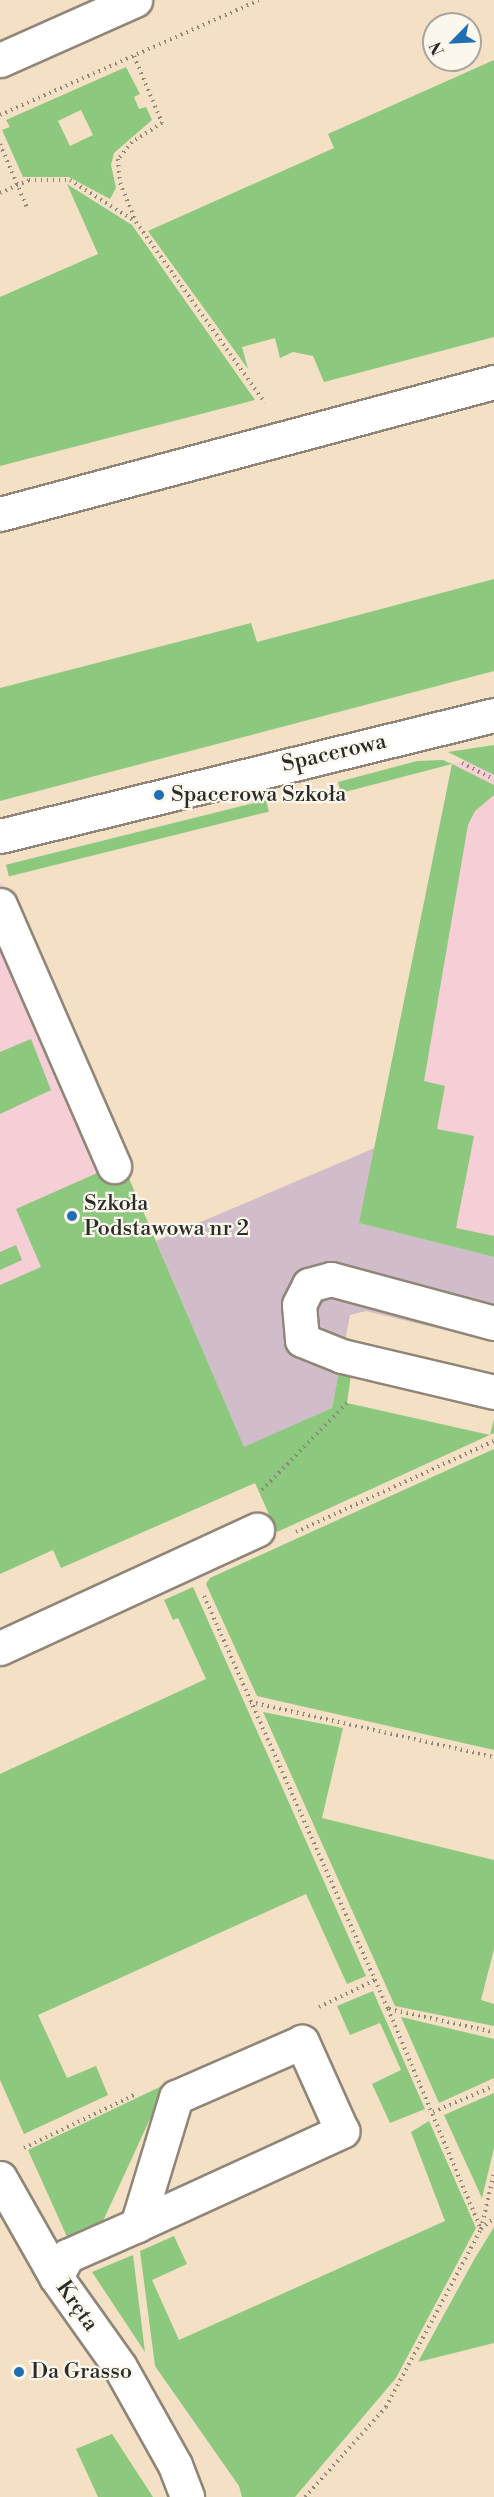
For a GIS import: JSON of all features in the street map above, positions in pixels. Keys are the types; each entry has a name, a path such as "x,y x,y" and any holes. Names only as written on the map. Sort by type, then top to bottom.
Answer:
{"street":[{"path":"0,60 135,0"},
{"path":"0,514 494,382"},
{"name":"Spacerowa","path":"0,836 494,715"},
{"path":"0,905 114,1166"},
{"path":"494,1323 331,1279 309,1285 298,1305 302,1340 342,1356 494,1392"},
{"path":"0,1648 257,1530"},
{"path":"56,2277 67,2256 342,2132 302,2042 176,2097 137,2224"},
{"name":"Kręta","path":"0,2178 56,2277 120,2367 175,2465 187,2497"}],"path":[{"path":"0,115 259,0"},
{"path":"133,56 162,123 132,142 118,159 120,183 136,222 290,438"},
{"path":"0,144 28,210"},
{"path":"0,193 29,180 70,180 136,222"},
{"path":"260,1493 347,1403"},
{"path":"201,1589 388,2008 482,2229"},
{"path":"250,1702 494,1756"},
{"path":"388,2008 494,2032"},
{"path":"433,2112 494,2086"},
{"path":"305,2497 386,2407 482,2229 494,2173"},
{"path":"482,2229 494,2218"}],"shaded area":[{"path":"494,753 494,1257 359,1223 452,764"},
{"name":"Szkoła Podstawowa nr 2","path":"2,882 244,1448 0,1557 0,883"},
{"path":"377,1147 359,1223 494,1257 494,1342 366,1311 350,1315 332,1408 244,1448 156,1241"}],"green space":[{"path":"494,60 494,337 324,382 313,356 293,352 280,358 275,338 242,347 248,369 148,231 334,148 328,134 467,72 482,72 482,65"},
{"path":"126,67 140,94 134,97 139,109 146,107 152,120 114,153 111,165 116,188 110,199 69,177 23,177 2,130 10,127 6,120","holes":["81,110 93,135 70,146 58,121"]},
{"path":"67,184 132,225 255,400 0,466 0,297 98,254"},
{"path":"494,579 494,671 0,801 0,688 251,623 257,642"},
{"path":"494,745 494,775 448,752"},
{"path":"443,760 452,764 341,793 338,782 417,761"},
{"path":"452,764 494,785 494,795 475,811 468,825 424,1081 445,1086 437,1129 474,1136 456,1228 494,1236 494,1257 359,1223"},
{"path":"266,800 269,812 9,876 6,865"},
{"path":"31,1039 51,1090 0,1114 0,1052"},
{"name":"Szkoła Podstawowa nr 2","path":"122,1162 244,1447 332,1408 340,1366 352,1368 347,1403 490,1435 277,1532 255,1483 61,1568 53,1550 0,1574 0,1285 41,1267 16,1209"},
{"path":"16,1245 22,1260 0,1270 0,1252"},
{"path":"494,1419 494,1433 490,1435"},
{"path":"494,1449 494,1750 257,1696 206,1584 210,1578"},
{"path":"193,1587 366,1976 347,1984 306,1894 38,2015 67,2078 96,2066 108,2095 24,2134 0,2080 0,1774 206,1679 178,1618 173,1620 164,1600"},
{"path":"263,1712 343,1728 322,1818 494,1860 494,1949 481,2000 494,2004 494,2026 395,2006"},
{"path":"373,1991 425,2109 390,2123 372,2084 401,2070 380,2023 350,2035 337,2006"},
{"path":"401,2017 494,2039 494,2078 439,2103"},
{"path":"166,2084 103,2221 68,2239 28,2150"},
{"path":"494,2093 494,2148 482,2198 444,2115"},
{"path":"429,2121 476,2228 396,2378 295,2497 242,2497 239,2486 155,2366 140,2251 174,2236 187,2264 152,2280 179,2340 445,2221 411,2132"},
{"path":"494,2227 494,2343 418,2362 475,2258"},
{"path":"133,2255 145,2352 92,2272"},
{"path":"112,2434 153,2497 98,2497 76,2449"}],"place":[{"name":"Spacerowa Szkoła","path":"159,795"},
{"name":"Szkoła Podstawowa nr 2","path":"72,1216"},
{"name":"Da Grasso","path":"19,2372"}]}
